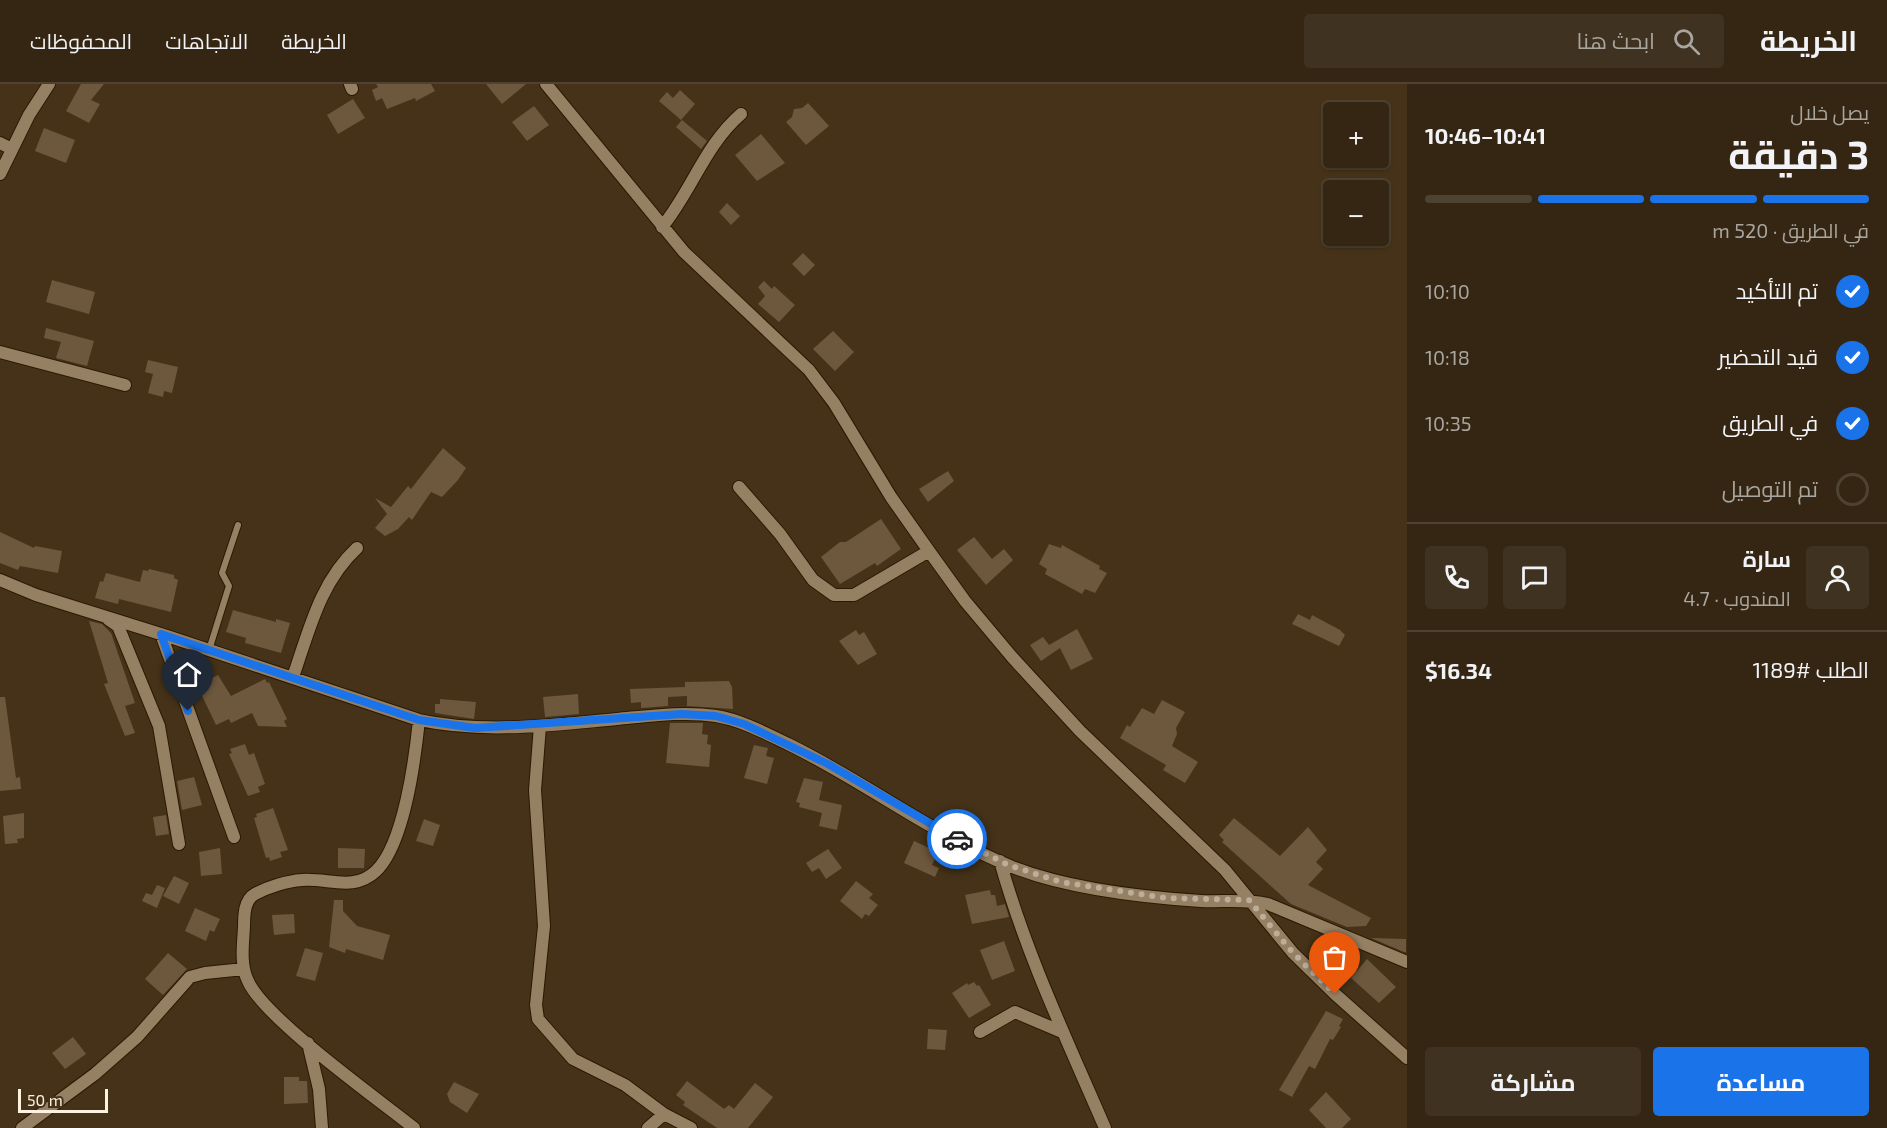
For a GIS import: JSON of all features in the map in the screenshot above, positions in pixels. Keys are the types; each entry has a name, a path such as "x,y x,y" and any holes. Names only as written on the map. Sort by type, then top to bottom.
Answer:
{"street":[{"path":"0,174 29,115 49,84"},
{"path":"546,84 662,227 728,296 791,351 809,370 834,403 891,497 928,551 966,602 1019,665 1080,731 1225,870 1293,953 1407,1058"},
{"path":"662,227 687,193 712,144 741,114"},
{"path":"0,142 12,149"},
{"path":"0,352 125,385"},
{"path":"739,487 780,534 813,580 834,595 854,596 928,551"},
{"path":"293,677 329,581 342,562 357,548"},
{"path":"0,579 36,595 419,720 475,728 540,726 682,714 729,719 828,764 936,828 1000,861 1034,875 1061,882 1166,898 1249,900 1280,907 1407,962"},
{"path":"102,615 118,626 159,726 162,758 175,815 178,844"},
{"path":"161,634 234,837"},
{"path":"414,1128 279,1018 253,991 244,969 245,913 250,898 254,894 290,881 356,883 377,870 400,821 416,748 419,720"},
{"path":"540,726 535,790 544,926 536,1005 538,1019 573,1059 625,1085 664,1114 690,1128"},
{"path":"1000,861 1015,914 1062,1032 1105,1128"},
{"path":"22,1128 94,1074 137,1037 190,977 244,969"},
{"path":"980,1032 1015,1012 1062,1032"},
{"path":"308,1043 319,1089 322,1128"},
{"path":"648,1128 664,1114"}],"lane":[{"path":"209,650 225,604 229,586 222,573 238,525"}],"building":[{"path":"81,84 104,84 91,100 100,104 89,123 66,111"},
{"path":"376,84 431,84 435,91 416,101 415,98 387,109 382,98 376,101 372,90 378,87"},
{"path":"486,84 526,84 502,104"},
{"path":"680,90 695,104 681,120 659,101 667,92 673,98"},
{"path":"353,99 365,118 338,134 327,115"},
{"path":"808,103 829,126 806,145 786,122 792,117 794,109 802,108"},
{"path":"534,106 549,125 527,141 512,122"},
{"path":"682,120 707,141 701,149 676,127"},
{"path":"44,128 75,140 66,163 35,151"},
{"path":"761,134 785,163 757,181 735,155"},
{"path":"727,203 740,216 731,225 719,212"},
{"path":"803,253 815,265 804,276 792,264"},
{"path":"52,280 95,292 89,314 46,302"},
{"path":"764,281 772,289 774,286 795,305 779,322 758,304 765,296 758,287"},
{"path":"46,328 94,341 87,366 56,358 61,342 44,338"},
{"path":"833,331 854,352 835,371 813,349"},
{"path":"148,360 178,367 172,393 164,391 163,397 148,393 153,374 145,372"},
{"path":"443,448 466,468 442,497 431,492 412,520 409,517 398,529 385,536 375,528 387,514 375,498 391,507 408,486 411,489"},
{"path":"948,471 954,481 928,502 919,489"},
{"path":"881,519 901,549 877,566 875,563 840,584 821,557 840,542 846,542"},
{"path":"0,532 34,548 35,546 62,551 58,573 20,566 18,570 0,563"},
{"path":"974,537 992,559 1004,549 1013,560 986,585 957,550"},
{"path":"1049,544 1061,548 1062,545 1100,566 1099,569 1107,573 1095,593 1085,589 1082,594 1045,574 1047,569 1039,564"},
{"path":"149,569 174,575 174,578 178,580 171,612 119,599 118,604 95,598 100,581 103,582 106,573 140,582 143,570 148,571"},
{"path":"233,610 276,622 276,619 290,623 281,653 245,643 246,638 226,632"},
{"path":"1298,614 1310,620 1312,615 1340,630 1345,635 1339,646 1292,624"},
{"path":"89,621 102,624 111,633 135,703 125,706 135,733 125,736 104,684 108,683"},
{"path":"1077,629 1093,659 1071,670 1060,648 1041,661 1030,645 1043,637 1049,645"},
{"path":"856,630 859,635 864,632 877,654 858,665 839,641"},
{"path":"210,674 212,678 218,675 231,696 265,679 267,683 269,682 287,719 284,721 287,727 258,726 252,713 231,723 229,719 216,725 195,681"},
{"path":"729,681 732,687 733,709 687,706 687,696 668,697 668,706 641,708 641,702 631,703 630,689 685,687 685,682"},
{"path":"578,694 579,714 545,717 543,697"},
{"path":"0,697 5,697 16,778 20,777 21,789 0,791"},
{"path":"440,699 476,702 474,719 435,713 435,704 440,704"},
{"path":"1162,700 1185,712 1176,728 1177,734 1172,746 1198,762 1185,783 1163,770 1166,765 1120,738 1127,725 1130,727 1142,708 1154,714"},
{"path":"670,723 703,723 702,734 708,735 707,744 711,745 709,767 666,763"},
{"path":"245,744 249,755 254,753 265,784 258,787 260,792 248,796 229,754 232,753 230,749"},
{"path":"754,745 768,748 766,756 774,758 767,784 744,778"},
{"path":"194,777 202,805 182,810 177,781"},
{"path":"804,778 823,782 819,800 842,805 837,830 819,826 822,813 799,807 800,803 796,802"},
{"path":"273,808 288,850 280,852 282,857 270,861 269,857 266,858 254,818 257,817 256,814"},
{"path":"24,813 24,838 17,839 18,843 5,844 3,816"},
{"path":"166,815 169,834 156,836 153,817"},
{"path":"1234,818 1280,856 1308,827 1327,850 1316,862 1323,869 1308,885 1371,918 1366,926 1347,927 1291,904 1222,842 1224,840 1219,835"},
{"path":"424,819 440,825 433,846 416,841"},
{"path":"914,841 938,852 932,865 939,868 935,877 904,863"},
{"path":"220,848 222,874 201,876 199,852"},
{"path":"338,848 365,849 364,868 338,868"},
{"path":"828,849 842,868 826,879 819,868 812,872 806,863"},
{"path":"174,876 189,883 179,904 163,896"},
{"path":"856,881 873,894 869,898 878,905 869,916 865,914 862,919 840,901"},
{"path":"157,885 165,888 157,908 142,901 146,893 152,895"},
{"path":"990,890 991,895 995,895 997,906 1005,904 1009,917 972,924 965,895"},
{"path":"334,900 343,900 343,911 357,926 390,935 383,960 346,949 345,953 329,947"},
{"path":"195,908 220,919 214,932 210,930 206,941 185,931"},
{"path":"294,914 295,933 274,935 272,915"},
{"path":"1371,938 1406,939 1406,952 1404,952"},
{"path":"1004,941 1015,971 992,980 980,950"},
{"path":"305,948 323,953 315,981 296,976"},
{"path":"168,953 187,969 163,995 145,979"},
{"path":"1367,959 1396,987 1379,1003 1351,978"},
{"path":"974,982 977,986 979,985 991,1005 969,1018 952,993 967,983 968,985"},
{"path":"1326,1011 1343,1019 1339,1026 1341,1027 1333,1040 1330,1039 1315,1069 1309,1066 1292,1097 1279,1090"},
{"path":"928,1029 947,1030 945,1050 927,1049"},
{"path":"73,1037 86,1054 65,1069 52,1053"},
{"path":"284,1077 299,1077 299,1081 307,1081 308,1103 284,1104"},
{"path":"687,1081 724,1109 729,1105 734,1109 755,1083 773,1097 748,1128 717,1128 683,1105 685,1102 676,1095"},
{"path":"454,1082 479,1094 467,1113 450,1102 447,1094"},
{"path":"1326,1092 1351,1119 1342,1128 1326,1128 1309,1110"}],"way so far":[{"path":"957,839 1008,865 1061,882 1166,898 1228,902 1249,900 1293,953 1335,994"}],"route":[{"path":"188,711 161,634 419,720 448,726 508,728 682,714 716,716 744,724 828,764 886,800 957,839"}]}
